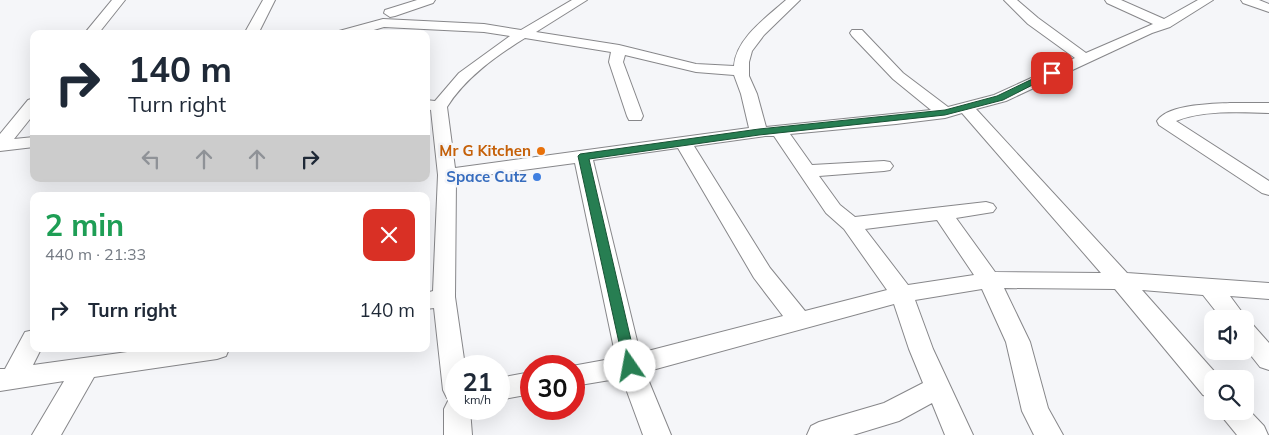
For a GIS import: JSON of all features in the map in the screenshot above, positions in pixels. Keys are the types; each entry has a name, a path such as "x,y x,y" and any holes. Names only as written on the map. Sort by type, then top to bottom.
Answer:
{"street":[{"path":"94,30 119,0"},
{"path":"253,30 269,0"},
{"path":"387,18 399,0"},
{"path":"355,30 428,0"},
{"path":"448,355 435,299 446,175 433,105 496,50 581,0"},
{"path":"794,0 751,39 740,71 769,131 806,170 833,210 851,224 902,294 921,349 959,435"},
{"path":"1010,0 1032,21 1084,58"},
{"path":"1112,0 1165,24"},
{"path":"446,175 769,131 945,112 1000,98 1084,58 1165,24 1206,0"},
{"path":"1248,0 1269,8"},
{"path":"387,18 484,28 620,49 696,68 740,71"},
{"path":"856,33 898,76 945,112"},
{"path":"620,49 616,62 635,116"},
{"path":"965,107 1121,281 1204,378"},
{"path":"1267,186 1165,122 1170,116 1194,111 1249,107 1269,108"},
{"path":"0,145 30,108"},
{"path":"0,145 30,142"},
{"path":"683,142 762,273 800,321"},
{"path":"584,156 630,366 657,435"},
{"path":"806,170 884,166"},
{"path":"851,224 986,208"},
{"path":"942,212 989,280 1018,342 1035,411 1049,435"},
{"path":"585,374 630,366 902,294 989,280 1121,281 1269,291"},
{"path":"1209,287 1228,310"},
{"path":"1254,342 1269,360"},
{"path":"6,379 30,345"},
{"path":"6,379 196,352"},
{"path":"46,435 85,368"},
{"path":"821,435 829,430 890,413 938,387"},
{"path":"458,420 458,435"},
{"path":"1241,420 1254,435"}],"place":[{"name":"Mr G Kitchen","path":"541,151"},
{"name":"Space Cutz","path":"537,177"}],"route":[{"path":"630,366 584,156 759,132 896,119 945,112 1000,98 1052,73"}]}
